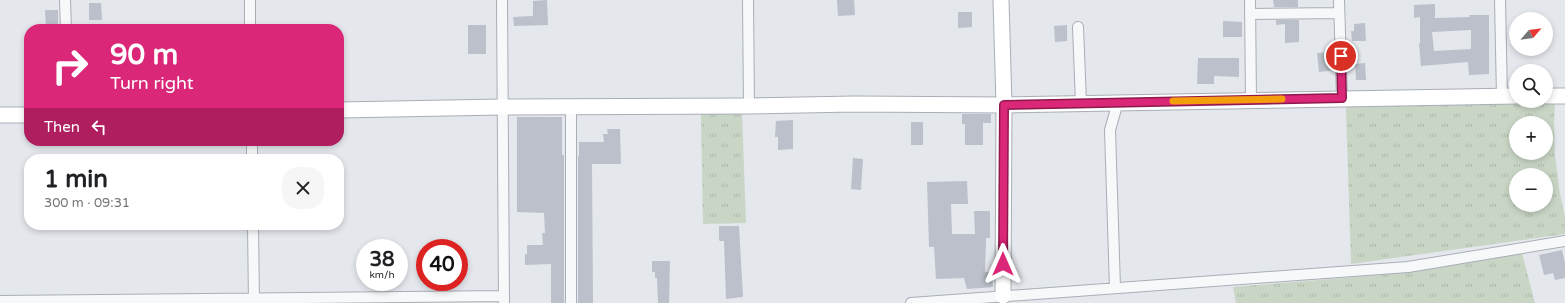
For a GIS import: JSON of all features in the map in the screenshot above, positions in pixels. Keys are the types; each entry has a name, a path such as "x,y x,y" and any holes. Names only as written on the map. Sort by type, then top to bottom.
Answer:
{"street":[{"path":"65,0 66,24"},
{"path":"250,0 250,24"},
{"path":"0,301 504,299 502,0"},
{"path":"748,0 749,106"},
{"path":"993,299 1004,105 1001,0"},
{"path":"1250,0 1250,100"},
{"path":"1339,0 1342,98"},
{"path":"344,110 571,106 749,106 854,104 1004,105 1509,96 1500,0"},
{"path":"1250,14 1339,13"},
{"path":"1078,27 1081,103"},
{"path":"1553,96 1565,96"},
{"path":"1115,288 1110,130 1118,102"},
{"path":"571,106 572,303"},
{"path":"0,115 24,115"},
{"path":"253,230 254,300"},
{"path":"911,303 993,299 1115,288 1408,267 1565,241"}],"green space":[{"path":"1553,103 1555,103 1555,155 1560,194 1565,217 1565,234 1351,264 1346,107 1509,104 1509,108 1553,108"},
{"path":"742,113 746,223 703,224 701,114"},
{"path":"1522,253 1535,303 1236,303 1233,287 1403,273"}],"building":[{"path":"547,0 548,25 514,26 513,17 533,16 533,1"},
{"path":"837,0 854,0 855,15 838,16"},
{"path":"1273,0 1298,0 1298,7 1274,7"},
{"path":"89,3 101,3 102,20 89,20"},
{"path":"1435,4 1435,18 1489,15 1489,74 1469,75 1468,62 1421,66 1419,44 1420,17 1414,18 1414,5","holes":["1471,30 1471,49 1434,51 1432,32"]},
{"path":"45,10 58,10 58,24 46,24"},
{"path":"958,12 972,12 972,27 958,28"},
{"path":"1276,20 1299,20 1299,42 1285,43 1285,24 1276,25"},
{"path":"1223,21 1242,22 1242,37 1223,37"},
{"path":"1365,23 1366,41 1352,41 1351,31 1354,31 1354,24"},
{"path":"468,25 486,25 486,54 468,54"},
{"path":"1067,25 1067,41 1055,42 1054,26"},
{"path":"1334,52 1335,70 1319,72 1317,53"},
{"path":"1198,58 1239,58 1239,77 1214,76 1214,84 1197,84"},
{"path":"1365,63 1366,80 1356,80 1355,64"},
{"path":"962,114 991,114 991,123 983,123 983,145 965,145 965,124 962,124"},
{"path":"517,117 562,117 562,155 564,155 564,303 551,303 551,264 525,265 527,245 543,245 542,233 545,233 544,213 517,212"},
{"path":"793,120 793,149 778,150 778,137 775,137 776,121"},
{"path":"911,122 923,122 923,145 911,145"},
{"path":"607,129 620,129 621,164 592,164 593,303 578,303 579,142 604,142 603,134 608,134"},
{"path":"853,158 863,159 861,190 851,189"},
{"path":"967,181 968,204 951,204 952,234 975,234 974,211 990,211 990,238 986,238 985,272 992,272 993,287 967,289 964,278 936,279 934,247 929,247 927,182"},
{"path":"719,226 739,226 743,297 726,299 724,241 719,240"},
{"path":"1562,250 1565,263 1565,278 1555,280 1553,273 1544,275 1539,255"},
{"path":"652,261 670,261 669,303 658,303 657,278 655,278 655,272 652,272"}],"slow traffic":[{"path":"1173,101 1282,99"}],"route":[{"path":"1003,264 1004,105 1342,98 1341,56"}]}
